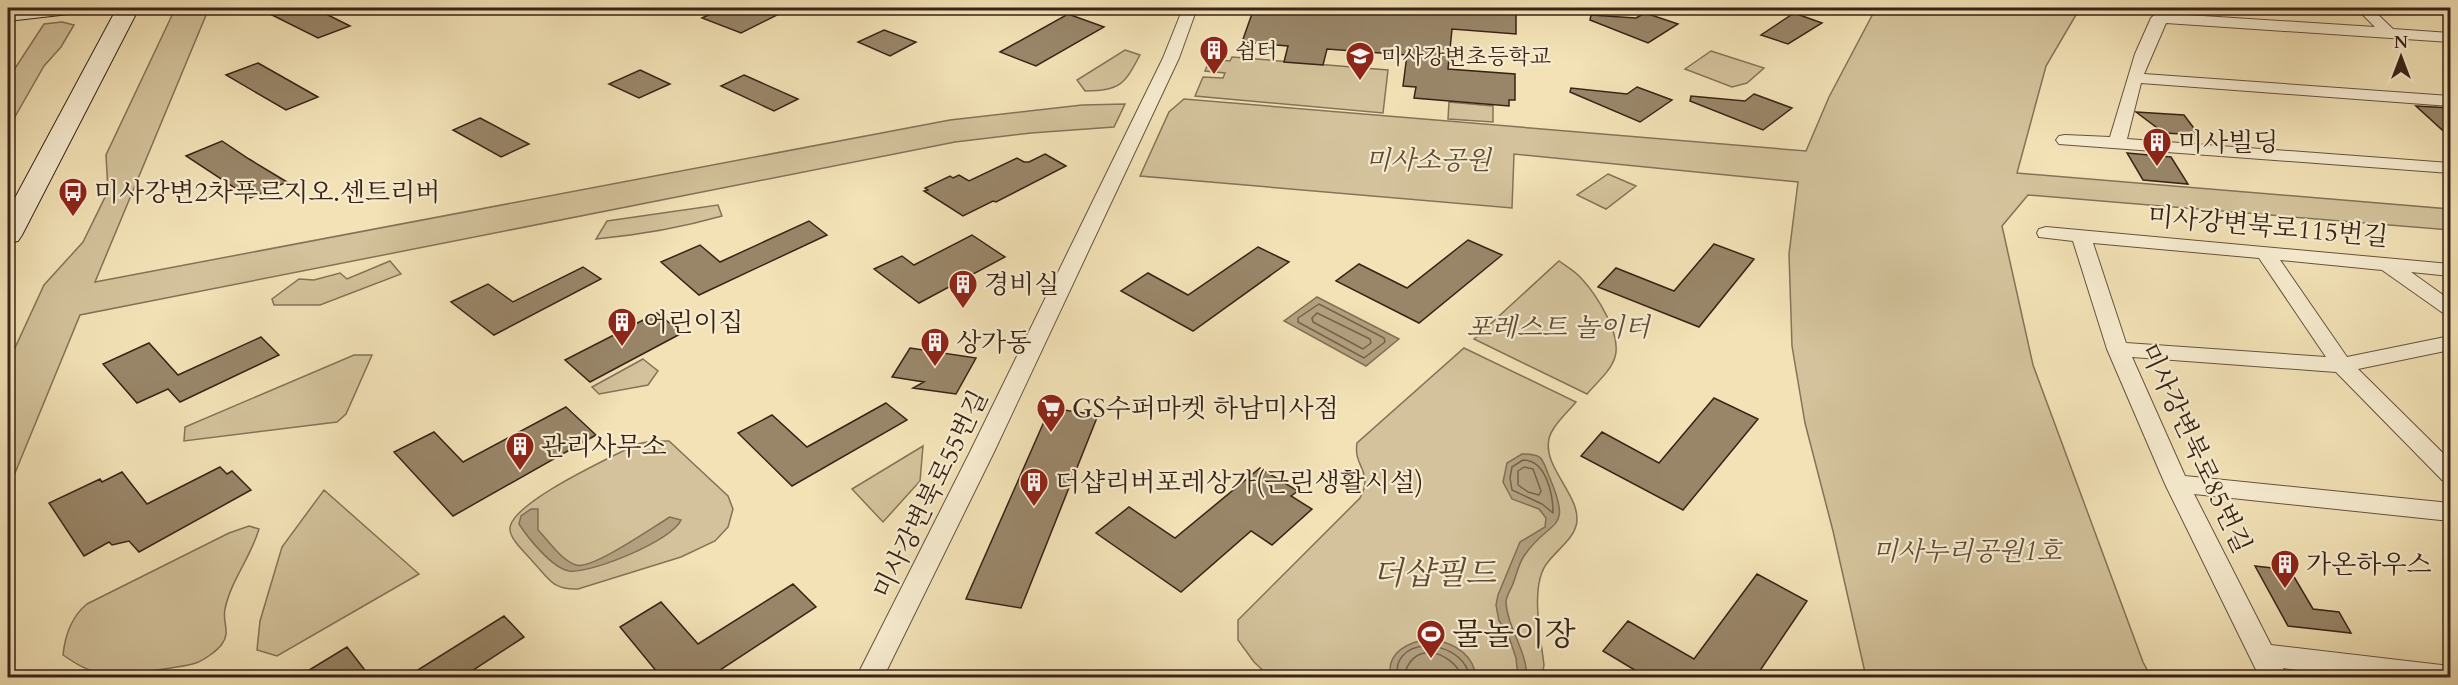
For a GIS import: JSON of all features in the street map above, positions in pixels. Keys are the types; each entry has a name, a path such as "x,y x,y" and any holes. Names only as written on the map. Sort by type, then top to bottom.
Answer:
{"main road":[{"path":"8,15 69,8"},
{"path":"8,235 128,8"}],"street":[{"name":"미사강변북로55번길","path":"869,678 982,452 1171,58 1190,8"},
{"path":"2363,8 2389,33"},
{"path":"2117,143 2134,78 2164,13 2451,37"},
{"path":"2134,78 2451,102"},
{"path":"2066,140 2451,168"},
{"name":"미사강변북로115번길","path":"2046,233 2451,270"},
{"name":"미사강변북로85번길","path":"2081,237 2118,349 2178,484 2269,666"},
{"path":"2265,253 2342,365 2451,474"},
{"path":"2385,263 2451,309"},
{"path":"2118,349 2342,365 2451,342"},
{"path":"2178,484 2451,512"},
{"path":"2269,666 2451,678"}],"green space":[{"path":"182,8 209,8 95,282 950,120 1082,105 1125,104 1114,127 1031,133 955,142 80,315 8,490 8,363 44,285 83,242 108,191 106,155 174,11"},
{"name":"미사누리공원1호","path":"1876,8 2080,8 2046,66 2017,173 2450,209 2450,230 2028,195 2002,226 2033,365 2143,662 2151,677 1866,677 1833,531 1805,423 1792,346 1789,254 1798,182 1514,154 1512,208 1140,176 1169,112 1184,99 1806,151 1829,97"},
{"path":"62,22 74,25 61,47 44,66 8,129 8,79 44,24"},
{"path":"1125,50 1140,55 1125,79 1114,87 1085,91 1077,80"},
{"path":"1711,51 1764,68 1747,83 1732,87 1685,69"},
{"path":"1232,57 1388,70 1383,113 1195,96 1203,77 1223,78 1225,73 1205,71 1210,59 1230,61"},
{"path":"1449,102 1493,106 1493,122 1448,119"},
{"path":"1608,174 1636,186 1606,209 1577,195"},
{"path":"718,205 722,216 659,230 596,239 607,221"},
{"path":"390,261 401,274 320,305 274,305 272,299 299,279 314,280 340,273 347,279"},
{"name":"포레스트 놀이터","path":"1559,261 1579,275 1594,294 1615,337 1616,348 1613,362 1587,394 1474,339"},
{"name":"더샵필드","path":"1464,348 1576,402 1556,425 1549,439 1548,450 1551,461 1569,494 1577,515 1574,531 1548,562 1539,584 1538,612 1544,665 1542,677 1270,677 1254,662 1238,640 1238,620 1360,498 1365,481 1358,458 1357,443"},
{"path":"354,355 372,355 346,414 337,422 184,441 185,427"},
{"path":"643,359 658,371 648,385 599,394 592,387"},
{"path":"669,441 728,496 733,509 728,527 715,541 681,557 578,589 557,586 513,539 510,530 514,519 525,507 564,482 637,444"},
{"path":"923,446 920,481 883,522 852,489"},
{"path":"324,490 419,574 277,656 257,650 260,621 282,547"},
{"path":"249,526 259,529 228,598 224,614 225,640 210,655 199,662 188,665 151,671 105,674 88,669 63,655 70,627 77,614 87,604 229,533"}],"water":[{"path":"1317,297 1399,339 1366,366 1284,321"},
{"path":"1522,454 1541,458 1559,507 1559,517 1556,523 1522,559 1506,600 1510,621 1524,658 1527,678 1518,677 1516,658 1507,631 1499,621 1496,605 1520,542 1545,527 1546,518 1539,509 1512,499 1503,482 1507,463"},
{"path":"531,509 538,509 538,530 560,555 576,565 584,565 608,555 670,517 681,520 675,528 648,546 595,567 569,571 548,559 519,524 521,516"},
{"name":"물놀이장","path":"1431,639 1461,650 1471,662 1476,677 1391,677 1392,661 1401,649 1415,642"}],"building":[{"path":"258,8 314,8 350,26 318,38"},
{"path":"723,8 791,8 741,33 702,18"},
{"name":"미사강변초등학교","path":"1254,8 1429,8 1516,14 1516,34 1452,29 1448,69 1515,74 1515,100 1509,100 1509,106 1414,98 1416,87 1403,86 1407,55 1327,49 1323,65 1284,62 1288,46 1242,42"},
{"path":"1645,13 1678,24 1648,43 1590,20 1591,15 1636,18"},
{"path":"1794,13 1822,23 1788,44 1761,35"},
{"path":"1068,14 1104,27 1036,66 1000,52"},
{"path":"884,30 916,42 890,56 858,42"},
{"path":"258,63 318,97 286,110 226,75"},
{"path":"640,70 670,84 639,98 609,84"},
{"path":"744,75 798,99 774,111 721,86"},
{"path":"1637,87 1672,100 1640,122 1570,92 1571,88 1627,94"},
{"path":"1754,94 1792,108 1763,130 1690,101 1691,96 1745,101"},
{"path":"2416,106 2451,108 2451,138"},
{"path":"2136,112 2184,115 2199,135 2164,133"},
{"path":"480,118 529,144 501,157 453,130"},
{"path":"222,141 287,182 250,198 186,156"},
{"name":"미사빌딩","path":"2127,153 2171,157 2188,184 2143,180"},
{"path":"1045,154 1066,166 996,202 993,201 963,216 924,191 928,190 925,188 950,176 953,178 959,175 969,181 1017,158 1029,162"},
{"path":"809,221 827,235 699,295 661,262 700,245 720,262"},
{"path":"972,235 1005,257 919,303 874,269 902,256 914,265"},
{"path":"1468,240 1502,255 1419,323 1336,281 1359,264 1407,288"},
{"path":"1714,244 1754,259 1699,327 1598,287 1616,268 1674,291"},
{"path":"1258,247 1289,262 1193,331 1121,291 1148,273 1188,295"},
{"path":"583,267 601,279 494,335 451,302 488,284 513,302"},
{"name":"어린이집","path":"657,313 682,333 590,382 565,360"},
{"path":"261,337 279,355 180,402 168,389 137,403 103,364 149,343 178,375"},
{"name":"상가동","path":"910,348 976,358 956,394 913,388 924,382 892,377"},
{"path":"1714,398 1758,419 1683,510 1581,456 1602,432 1659,463"},
{"path":"886,403 907,420 792,486 738,433 772,415 807,447"},
{"path":"566,407 596,435 453,516 394,452 434,432 463,462"},
{"name":"더샵리버포레상가(근린생활시설)","path":"1050,408 1098,415 1021,608 966,599"},
{"path":"220,467 227,474 232,471 251,490 139,552 129,541 112,545 109,542 84,556 49,503 100,479 102,482 122,472 147,504"},
{"path":"1260,468 1298,491 1291,496 1312,509 1272,545 1251,531 1181,592 1096,533 1129,507 1175,538"},
{"name":"가온하우스","path":"2255,566 2290,570 2313,609 2339,612 2351,633 2288,626"},
{"path":"1757,574 1807,601 1755,678 1648,678 1603,651 1628,621 1694,659"},
{"path":"793,584 816,607 708,678 662,678 620,627 661,602 698,644"},
{"path":"504,616 524,637 461,678 405,678"},
{"path":"347,647 371,678 296,678"}],"place":[{"name":"쉼터","path":"1214,76"},
{"name":"미사강변초등학교","path":"1360,82"},
{"name":"미사빌딩","path":"2157,168"},
{"name":"미사강변2차푸르지오.센트리버","path":"73,218"},
{"name":"경비실","path":"963,310"},
{"name":"어린이집","path":"622,348"},
{"name":"상가동","path":"935,368"},
{"name":"GS수퍼마켓 하남미사점","path":"1051,434"},
{"name":"관리사무소","path":"520,472"},
{"name":"더샵리버포레상가(근린생활시설)","path":"1034,508"},
{"name":"가온하우스","path":"2285,590"},
{"name":"물놀이장","path":"1431,660"}],"park label":[{"name":"미사소공원","path":"1428,160"}]}
